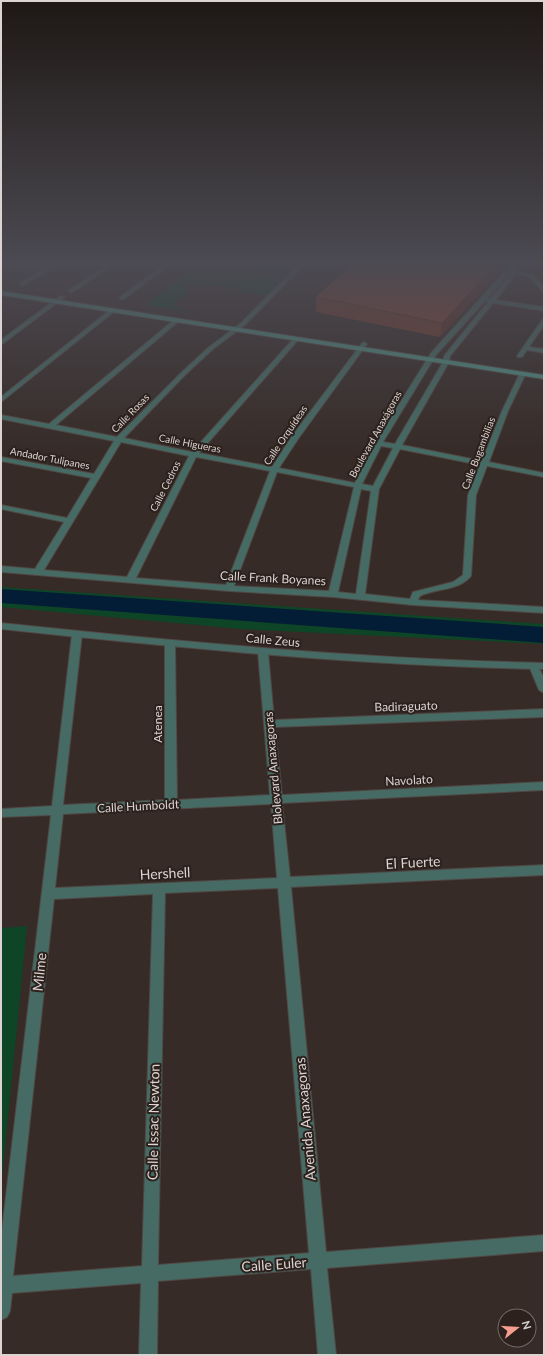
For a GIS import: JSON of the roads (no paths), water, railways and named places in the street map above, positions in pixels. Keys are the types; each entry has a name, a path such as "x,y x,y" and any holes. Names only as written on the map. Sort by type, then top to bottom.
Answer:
{"main road":[{"path":"217,326 296,339 362,346 431,356 544,377"},
{"path":"256,326 362,346"},
{"path":"446,359 544,370"}],"street":[{"path":"1,343 23,326"},
{"path":"1,400 93,326"},
{"path":"50,427 170,326"},
{"name":"Calle Rosas","path":"38,572 120,439 184,373 239,326"},
{"name":"Boulevard Anaxágoras","path":"332,594 358,485 379,443 431,356 458,326"},
{"path":"360,596 375,489 397,446 446,359 473,326"},
{"path":"520,356 524,348 541,326"},
{"name":"Calle Cedros","path":"130,580 194,454 296,339"},
{"name":"Calle Orquídeas","path":"229,588 274,470 295,438 362,346"},
{"path":"524,348 544,351"},
{"name":"Calle Bugambilias","path":"413,602 416,594 423,590 453,585 462,582 467,576 472,495 505,411 523,374"},
{"name":"Calle Higueras","path":"1,417 375,489"},
{"path":"379,443 544,475"},
{"name":"Andador Tulipanes","path":"1,459 96,478"},
{"path":"1,507 69,521"},
{"name":"Calle Frank Boyanes","path":"1,569 229,588 360,596 413,602 544,610"},
{"name":"Calle Zeus","path":"1,626 263,652 374,660 539,666"},
{"name":"Milme","path":"1,1311 77,634"},
{"name":"Atenea","path":"170,643 171,804"},
{"name":"Blolevard Anaxagoras","path":"263,652 284,884"},
{"path":"539,666 544,690"},
{"name":"Badiraguato","path":"269,724 544,713"},
{"name":"Navolato","path":"276,799 544,786"},
{"name":"Calle Humboldt","path":"1,813 276,799"},
{"name":"El Fuerte","path":"284,884 544,870"},
{"name":"Hershell","path":"48,894 284,884"},
{"name":"Avenida Anaxagoras","path":"284,884 327,1355"},
{"name":"Calle Issac Newton","path":"148,1355 158,889"},
{"name":"Calle Euler","path":"4,1285 544,1243"}],"waterway":[{"path":"1,596 544,635"}]}
